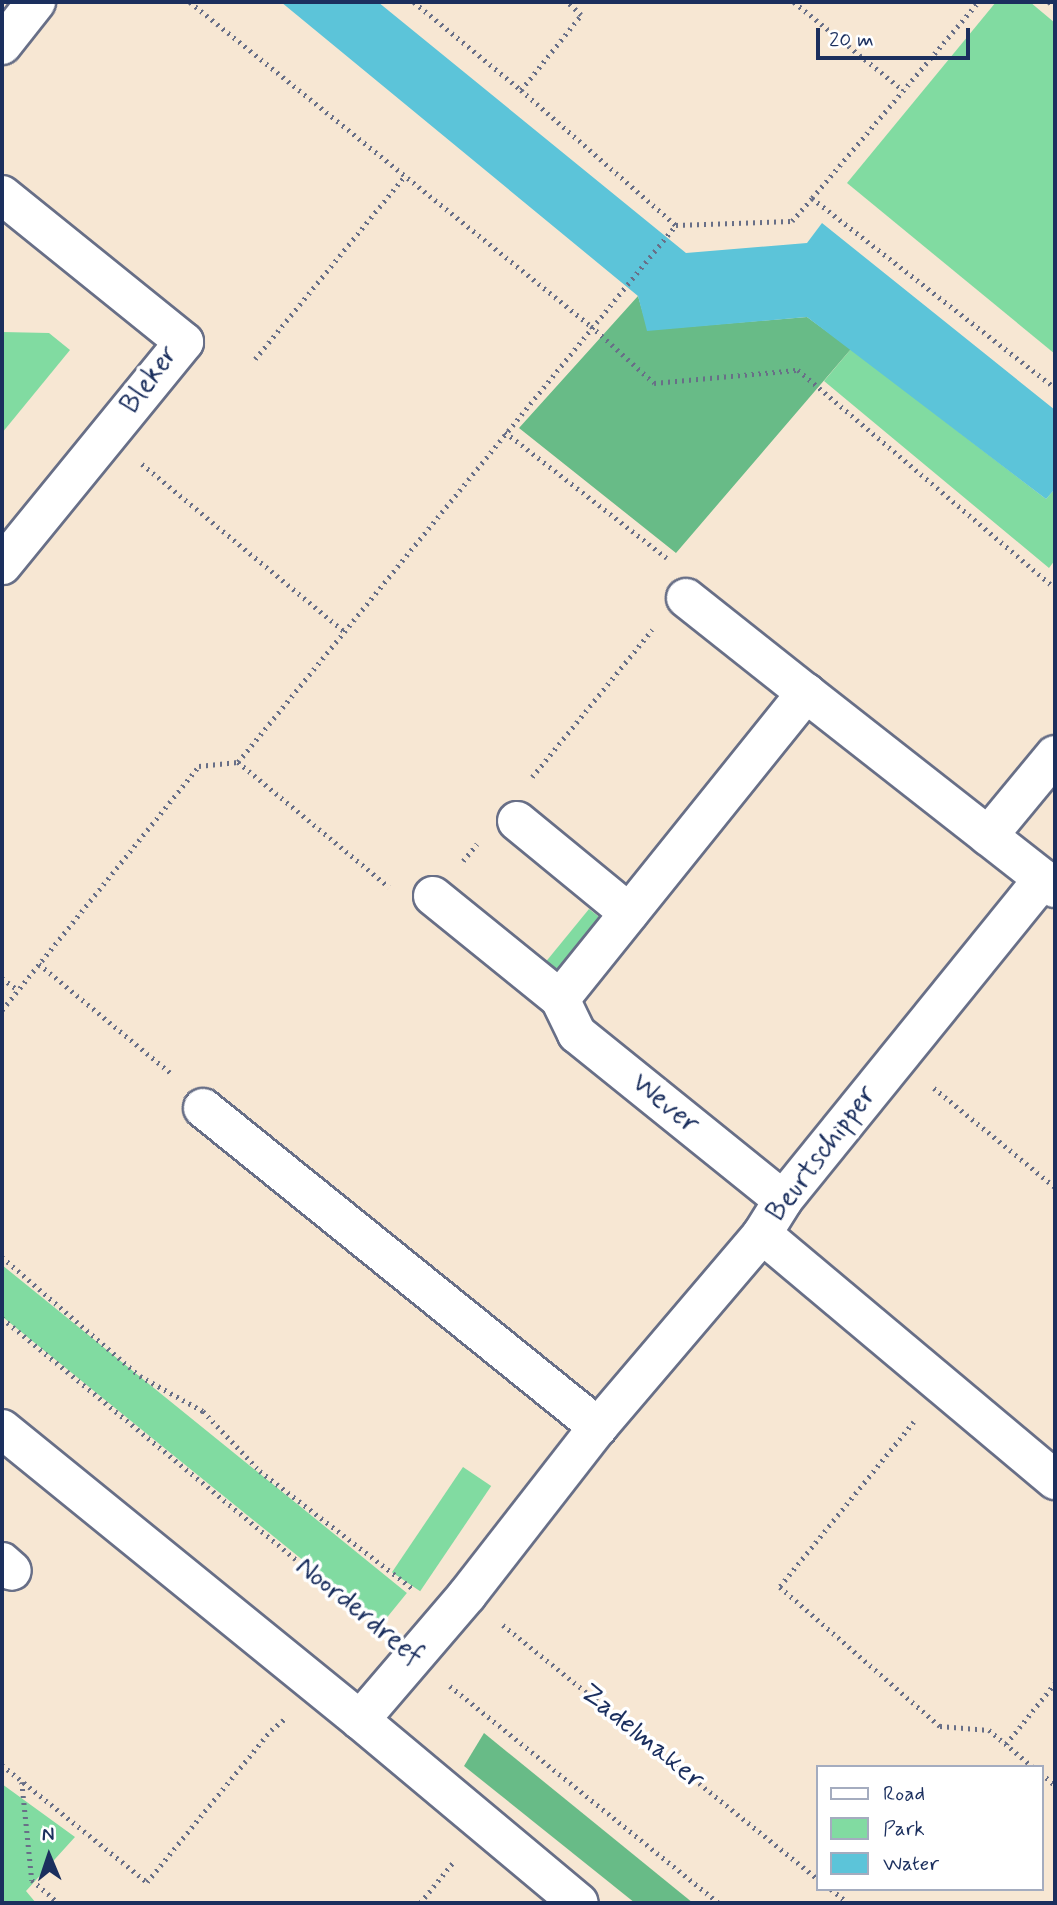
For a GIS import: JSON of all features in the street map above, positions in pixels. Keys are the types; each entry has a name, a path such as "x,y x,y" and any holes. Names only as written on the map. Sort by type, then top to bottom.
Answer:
{"street":[{"path":"2,45 36,2"},
{"name":"Bleker","path":"2,195 184,342 2,565"},
{"path":"684,596 988,836 1055,755"},
{"path":"560,999 806,693"},
{"path":"517,821 629,913"},
{"name":"Beurtschipper","path":"360,1720 458,1606 598,1427 762,1234 783,1200 897,1056 1049,883 988,836"},
{"name":"Wever","path":"433,896 560,999 577,1034 783,1200"},
{"path":"203,1108 598,1427"},
{"path":"762,1234 1055,1480"},
{"path":"2,1429 360,1720 579,1903"}],"path":[{"path":"190,2 591,327 654,383 797,370 1055,588"},
{"path":"414,2 521,90 676,225"},
{"path":"521,90 581,15 567,2"},
{"path":"794,2 903,90"},
{"path":"2,1010 199,766 238,762 670,230 676,225 792,221 978,2"},
{"path":"1049,2 1055,7"},
{"path":"255,359 405,176"},
{"path":"812,198 1055,388"},
{"path":"505,432 673,563 676,588 684,596 530,779"},
{"path":"107,436 344,631"},
{"path":"238,762 420,912 478,843"},
{"path":"39,964 197,1095 202,1100 203,1108"},
{"path":"2,978 18,990"},
{"path":"897,1056 1055,1187"},
{"name":"Zadelmaker","path":"2,1257 140,1376 203,1411 260,1471 458,1606 816,1877"},
{"name":"Noorderdreef","path":"2,1318 719,1903"},
{"path":"943,1385 780,1587 940,1726 989,1730 1031,1765"},
{"path":"1006,1744 1055,1683"},
{"path":"2,1765 147,1882 271,1731 293,1713"},
{"path":"22,1781 32,1880 58,1903"},
{"path":"420,1903 485,1823"},
{"path":"833,1891 848,1903"}],"green space":[{"path":"996,2 1030,2 1055,23 1055,354 847,183"},
{"path":"638,296 648,330 807,317 851,349 676,553 519,428"},
{"path":"2,332 49,333 70,350 2,433"},
{"path":"851,349 1046,499 1055,489 1055,560 1049,568 824,381"},
{"path":"589,909 598,916 599,922 559,972 554,972 544,964"},
{"path":"2,1265 407,1593 382,1624 2,1316"},
{"path":"463,1467 491,1486 420,1591 392,1572"},
{"path":"484,1733 693,1903 635,1903 464,1766"},
{"path":"2,1784 75,1837 26,1891 36,1903 2,1903"}],"water":[{"path":"281,2 378,2 686,253 807,243 822,223 1055,410 1055,489 1046,499 807,317 647,331 638,296"}]}
